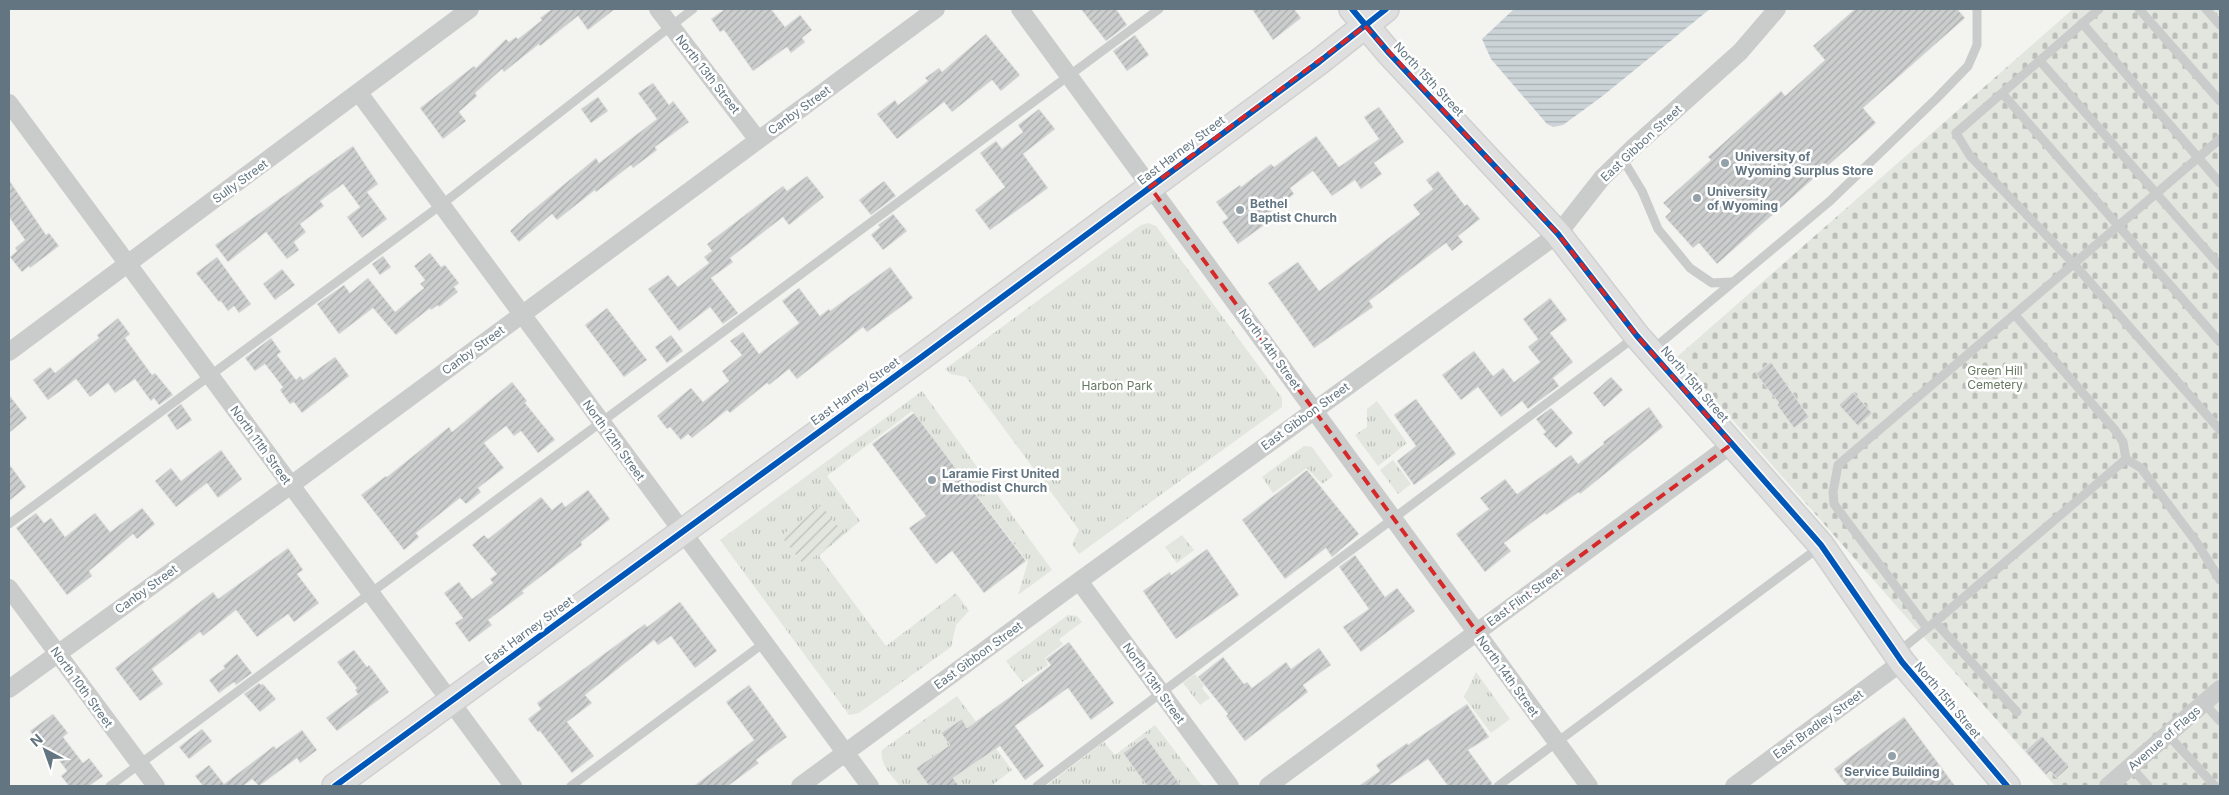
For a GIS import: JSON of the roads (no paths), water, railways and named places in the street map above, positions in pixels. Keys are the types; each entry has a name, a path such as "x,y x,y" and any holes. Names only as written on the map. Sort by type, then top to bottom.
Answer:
{"main road":[{"name":"East Harney Street","path":"335,786 1319,62 1358,17 1386,9"},
{"name":"North 15th Street","path":"1358,17 1558,234 1644,343 1821,545 1899,658 2007,786"}],"street":[{"name":"Sully Street","path":"11,347 127,264 470,9"},
{"name":"North 13th Street","path":"658,9 758,140"},
{"name":"Canby Street","path":"9,689 290,485 936,9"},
{"name":"North 14th Street","path":"1020,9 1589,786"},
{"name":"East Gibbon Street","path":"800,786 1078,581 1558,234 1602,178 1740,52 1777,9"},
{"name":"North 12th Street","path":"359,93 870,786"},
{"name":"North 11th Street","path":"9,103 513,786"},
{"name":"East Flint Street","path":"1268,786 1732,444"},
{"name":"North 13th Street","path":"1078,581 1230,786"},
{"name":"North 10th Street","path":"9,588 156,786"},
{"name":"East Bradley Street","path":"1734,786 1899,658"},
{"name":"Avenue of Flags","path":"2108,786 2220,689"}],"lane":[{"path":"9,524 441,205 694,9"},
{"path":"110,786 1158,9"},
{"path":"1037,786 1394,519 1732,282 1830,201 1968,66 1977,46 1977,9"},
{"path":"2099,9 1956,133 1970,156 2074,264 2220,430"},
{"path":"2139,9 2220,101"},
{"path":"2206,9 2220,25"},
{"path":"2082,24 2220,183"},
{"path":"2040,60 2220,266"},
{"path":"2002,93 2220,342"},
{"path":"2017,712 1931,625 1834,504 1834,486 1838,465 2220,140"},
{"path":"1622,158 1642,191 1658,229 1690,268 1712,283 1732,282"},
{"path":"2015,315 2116,430 2123,442 2126,459 2141,468 2197,543 2220,580"},
{"path":"1899,658 1931,625 2126,459"},
{"path":"1498,786 1821,545"},
{"path":"571,786 764,643"},
{"path":"2204,704 2220,721"},
{"path":"2168,735 2215,786"},
{"path":"2131,767 2148,786"}],"place":[{"name":"University of Wyoming Surplus Store","path":"1725,163"},
{"name":"University of Wyoming","path":"1697,198"},
{"name":"Bethel Baptist Church","path":"1240,210"},
{"name":"Laramie First United Methodist Church","path":"932,480"},
{"name":"Service Building","path":"1892,756"}],"park label":[{"name":"Green Hill Cemetery","path":"1995,377"},
{"name":"Harbon Park","path":"1117,385"}]}
